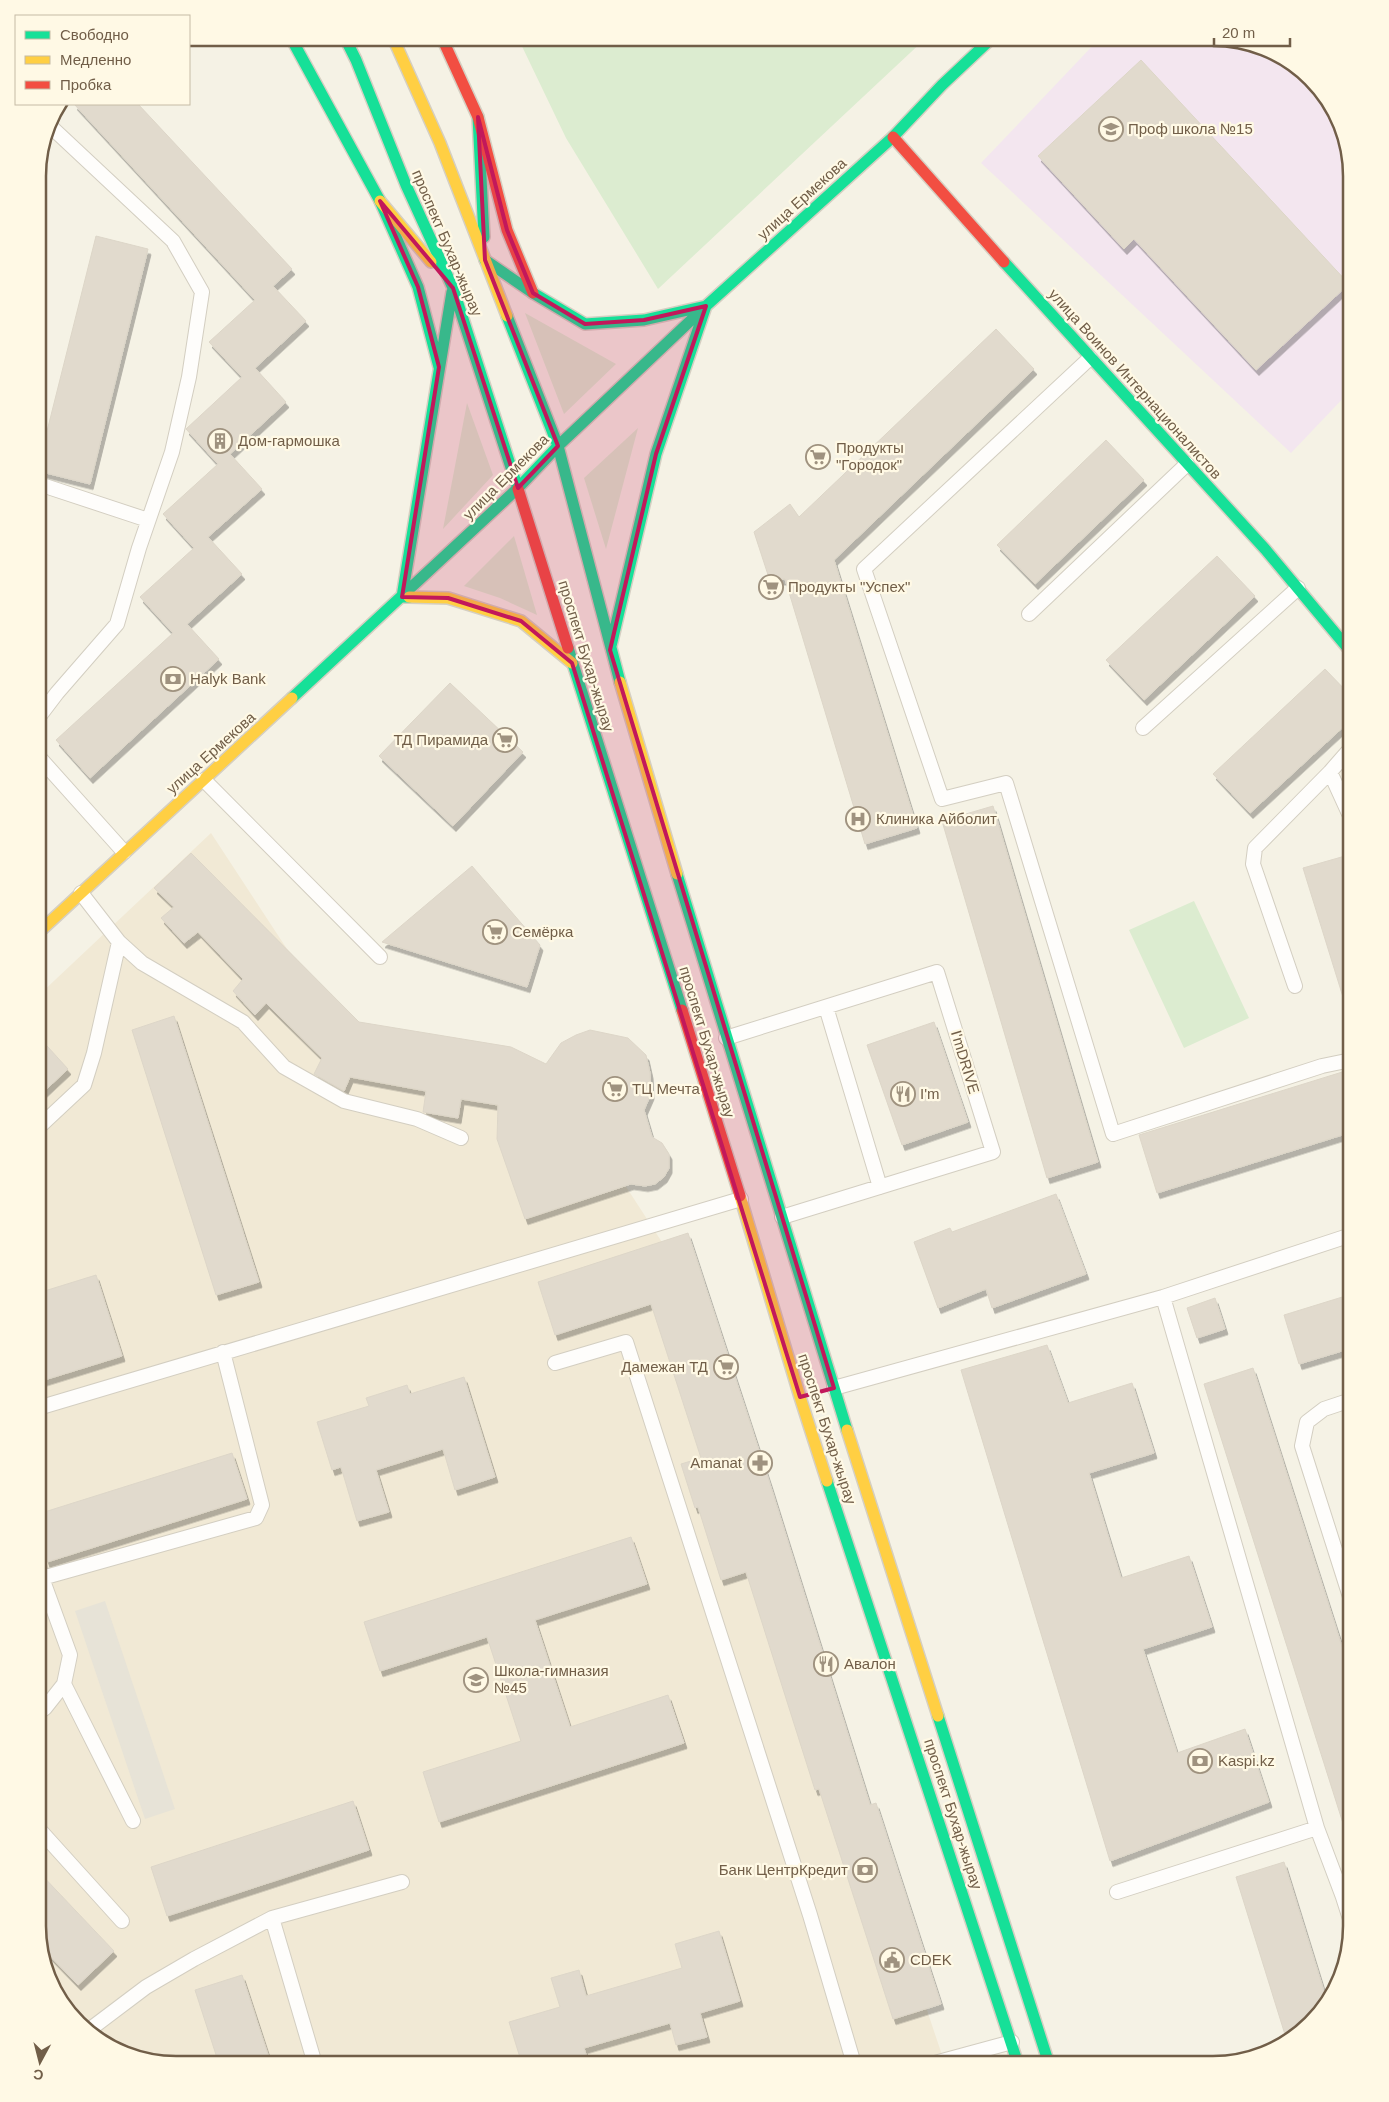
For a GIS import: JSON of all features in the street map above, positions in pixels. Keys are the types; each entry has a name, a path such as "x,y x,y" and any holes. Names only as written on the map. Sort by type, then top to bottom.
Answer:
{"main road":[{"path":"295,46 380,201 418,286 439,367"},
{"name":"проспект Бухар-жырау","path":"349,46 406,185 453,288 518,488 741,1199 1016,2056"},
{"name":"проспект Бухар-жырау","path":"397,46 440,143 558,446 610,650 726,1038 782,1217 830,1389 1046,2056"},
{"path":"446,46 478,116 507,230 533,292"},
{"name":"улица Ермекова","path":"47,925 402,597 706,306 893,137 942,85 983,47"},
{"path":"478,116 485,260 586,324 644,320 706,306"},
{"name":"улица Воинов Интернационалистов","path":"893,137 1090,358 1265,549 1343,641"},
{"path":"380,201 453,288 402,597 448,598 521,621 572,663"},
{"path":"610,650 656,454 706,306"}],"lane":[{"path":"47,707 117,624 148,520 172,452 189,376 202,292 173,241 55,130"},
{"path":"1090,358 864,569 942,799 1006,783 1113,1134 1322,1066 1343,1062"},
{"path":"1028,614 1187,464"},
{"path":"47,490 148,520"},
{"path":"1143,728 1298,588"},
{"path":"1295,986 1254,864 1255,848 1343,758"},
{"path":"47,766 124,852"},
{"path":"1330,772 1343,799"},
{"path":"204,780 380,957"},
{"path":"80,893 119,942 142,963 243,1022 284,1067 344,1101 417,1119 461,1138"},
{"path":"46,1120 84,1085 94,1053 119,942"},
{"name":"I'mDRIVE","path":"726,1038 937,972 993,1152 782,1217"},
{"path":"826,1007 880,1187"},
{"path":"46,1405 741,1199"},
{"path":"830,1389 1163,1297 1343,1238"},
{"path":"1163,1297 1317,1828 1343,1886"},
{"path":"555,1363 626,1342 810,1915 852,2056"},
{"path":"46,1577 256,1518 262,1505 223,1352"},
{"path":"1343,1403 1324,1409 1307,1422 1302,1446 1343,1572"},
{"path":"46,1590 70,1655 64,1684 46,1707"},
{"path":"64,1684 133,1822"},
{"path":"1117,1892 1317,1828"},
{"path":"46,1837 122,1921"},
{"path":"94,2027 146,1987 194,1959 272,1918 402,1882"},
{"path":"272,1918 312,2055"},
{"path":"962,2056 1012,2042"}],"highlighted area":[{"path":"478,117 507,230 533,293 585,324 644,320 706,306 656,454 610,650 834,1388 800,1397 572,663 521,621 448,598 402,597 439,367 418,287 380,201 453,288 518,488 558,446 485,260"}],"shaded area":[{"path":"1092,47 1222,47 1255,53 1285,68 1311,90 1321,104 1333,126 1342,159 1343,398 1291,453 981,163"},
{"path":"211,833 287,949 380,1052 579,1114 669,1253 836,1738 942,2056 167,2055 134,2049 119,2042 90,2024 78,2012 56,1976 47,1943 46,1926 47,988"},
{"path":"105,1601 175,1809 145,1819 75,1611"}],"green space":[{"path":"522,46 917,47 658,289 566,138"},
{"path":"525,313 616,364 564,414"},
{"path":"467,403 493,475 443,529"},
{"path":"638,428 606,549 584,478"},
{"path":"514,536 537,615 500,598 464,586"},
{"path":"1194,901 1249,1018 1184,1048 1129,930"}],"building":[{"path":"1141,60 1343,278 1343,290 1256,370 1134,239 1124,249 1038,156"},
{"name":"Дом-гармошка","path":"75,105 139,105 292,269 273,286 306,321 255,368 286,402 230,454 262,489 208,537 242,574 187,624 219,659 90,778 56,740 173,633 140,597 194,548 163,514 218,464 186,429 242,377 209,342 255,300"},
{"path":"96,236 148,249 90,484 47,473 47,432"},
{"path":"996,329 1034,369 834,560 917,828 865,844 785,579 770,581 754,532 790,504 799,517"},
{"path":"1106,440 1144,480 1035,584 997,545"},
{"path":"1217,556 1255,596 1144,700 1106,660"},
{"path":"1325,669 1343,688 1343,727 1250,813 1213,774"},
{"path":"450,683 523,752 453,826 379,756"},
{"path":"993,806 1098,1162 1047,1178 942,821"},
{"path":"191,853 359,1022 511,1047 546,1064 561,1043 590,1030 628,1038 646,1055 650,1073 651,1094 644,1110 652,1137 662,1143 669,1154 669,1168 664,1177 655,1184 645,1186 631,1184 525,1219 497,1139 498,1105 461,1099 458,1118 423,1112 426,1091 350,1077 344,1091 314,1074 322,1058 266,1003 255,1015 233,991 243,979 198,932 184,943 161,918 174,907 154,888"},
{"path":"1343,857 1343,997 1303,868"},
{"path":"472,866 540,945 527,987 382,942"},
{"path":"174,1016 259,1282 216,1295 132,1030"},
{"path":"934,1022 968,1122 902,1145 867,1045"},
{"path":"47,1045 68,1069 46,1089"},
{"path":"1343,1072 1343,1135 1157,1193 1139,1135"},
{"path":"1056,1194 1086,1274 992,1308 986,1289 938,1308 914,1242 950,1228 952,1232"},
{"path":"688,1233 770,1484 870,1805 876,1803 941,2004 893,2019 819,1789 815,1790 746,1572 721,1580 698,1507 695,1508 681,1464 701,1458 651,1304 555,1335 538,1282"},
{"path":"96,1275 122,1356 46,1379 46,1290"},
{"path":"1343,1297 1343,1351 1299,1364 1284,1315"},
{"path":"1215,1298 1225,1329 1197,1338 1187,1308"},
{"path":"1047,1345 1068,1403 1132,1383 1154,1453 1089,1473 1121,1578 1189,1556 1212,1627 1143,1649 1177,1753 1245,1729 1269,1802 1110,1861 961,1370"},
{"path":"1253,1368 1343,1650 1343,1823 1204,1384"},
{"path":"464,1377 495,1477 455,1490 443,1449 376,1470 389,1512 357,1521 341,1467 332,1470 317,1422 369,1406 366,1398 407,1385 410,1394"},
{"path":"232,1453 247,1499 47,1562 46,1511"},
{"path":"631,1537 647,1584 535,1620 570,1727 668,1695 684,1743 439,1822 423,1772 521,1741 487,1637 380,1671 364,1622"},
{"path":"353,1801 369,1850 167,1916 151,1867"},
{"path":"1284,1862 1324,1992 1305,2018 1285,2034 1236,1877"},
{"path":"46,1879 114,1951 78,1985 50,1956 46,1926"},
{"path":"719,1931 740,2001 700,2013 707,2037 676,2045 670,2023 584,2048 586,2055 519,2055 509,2022 560,2007 551,1978 579,1970 586,1996 682,1968 675,1944"},
{"path":"242,1975 268,2055 216,2055 195,1990"}],"traffic: fast":[{"path":"295,46 380,201 418,287 439,367"},
{"path":"349,46 406,185 453,288 518,489"},
{"path":"558,446 706,306 893,137 942,85 983,47"},
{"path":"478,117 484,237"},
{"path":"485,260 533,293 585,324 644,320 706,306"},
{"path":"1004,262 1265,549 1343,642"},
{"path":"409,597 402,597 452,292"},
{"path":"611,646 656,454 706,306"},
{"path":"507,316 558,446 620,682"},
{"path":"518,488 558,446"},
{"path":"292,698 518,488"},
{"path":"568,648 682,1010"},
{"path":"677,874 847,1430"},
{"path":"827,1481 1015,2056"},
{"path":"938,1716 1046,2056"}],"traffic: slow":[{"path":"397,46 440,143 507,316"},
{"path":"380,201 431,262"},
{"path":"409,597 448,598 521,621 572,663"},
{"path":"620,682 677,874"},
{"path":"47,925 292,698"},
{"path":"740,1196 827,1481"},
{"path":"847,1430 938,1716"}],"traffic: jam":[{"path":"446,46 478,117 507,230 533,293"},
{"path":"893,137 1004,262"},
{"path":"518,489 568,648"},
{"path":"682,1010 740,1196"}],"place":[{"name":"Проф школа №15","path":"1111,129"},
{"name":"Дом-гармошка","path":"220,441"},
{"name":"Продукты \"Городок\"","path":"818,457"},
{"name":"Продукты \"Успех\"","path":"771,587"},
{"name":"Halyk Bank","path":"173,679"},
{"name":"ТД Пирамида","path":"505,740"},
{"name":"Клиника Айболит","path":"858,819"},
{"name":"Семёрка","path":"495,932"},
{"name":"ТЦ Мечта","path":"615,1089"},
{"name":"I'm","path":"903,1094"},
{"name":"Дамежан ТД","path":"726,1367"},
{"name":"Amanat","path":"760,1463"},
{"name":"Авалон","path":"826,1664"},
{"name":"Школа-гимназия №45","path":"476,1680"},
{"name":"Kaspi.kz","path":"1200,1761"},
{"name":"Банк ЦентрКредит","path":"865,1870"},
{"name":"CDEK","path":"892,1960"}]}
